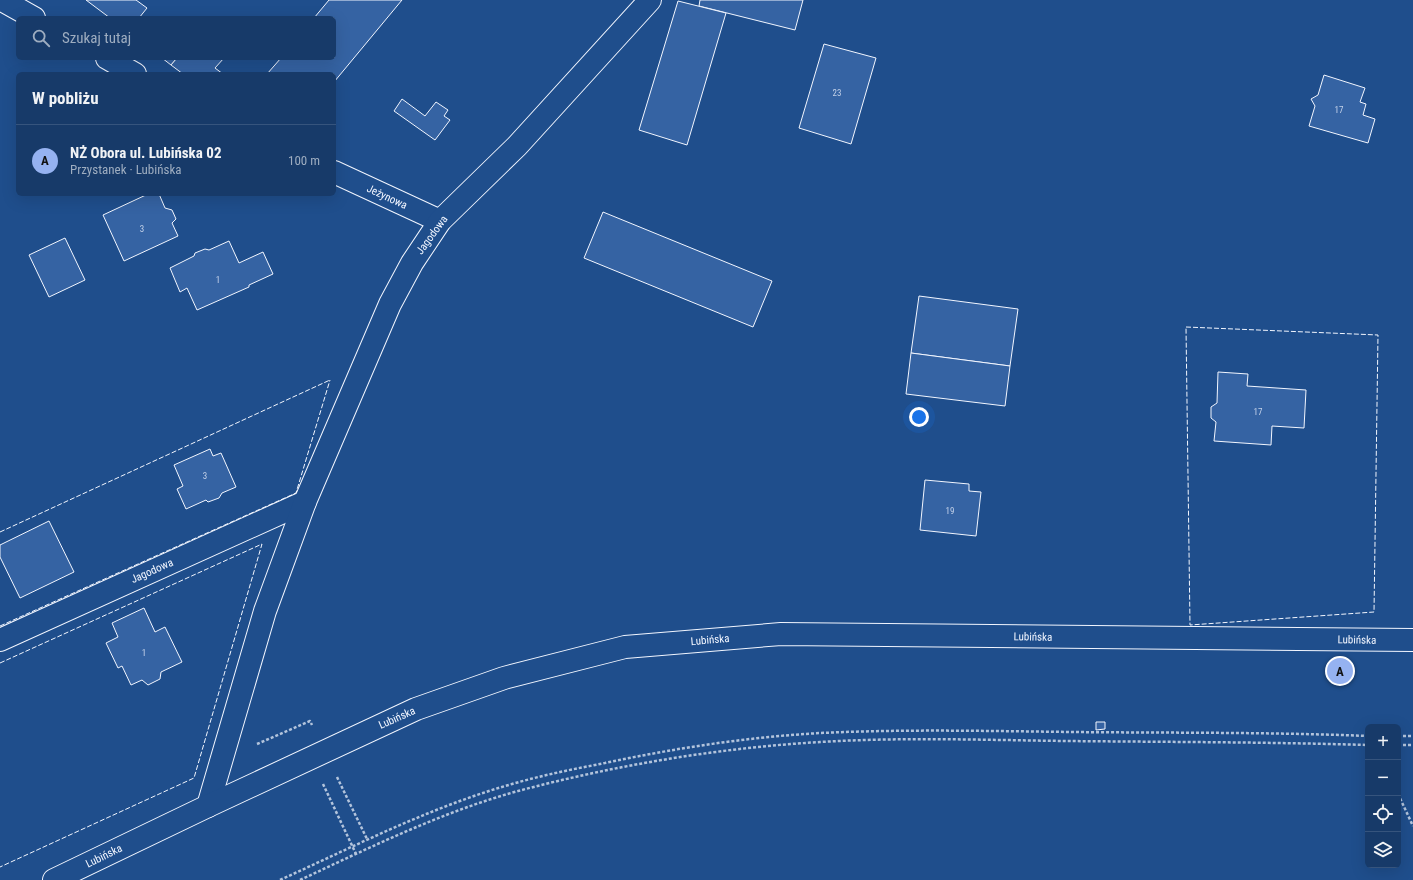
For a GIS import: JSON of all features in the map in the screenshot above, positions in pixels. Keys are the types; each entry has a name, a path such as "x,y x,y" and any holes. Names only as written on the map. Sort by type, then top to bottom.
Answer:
{"street":[{"path":"2,0 30,16"},
{"name":"Jagodowa","path":"208,806 265,611 305,502 390,304 412,263 440,221 517,146 650,0"},
{"path":"110,60 131,72"},
{"name":"Jeżynowa","path":"336,173 440,221"},
{"name":"Jagodowa","path":"0,640 305,502"},
{"name":"Lubińska","path":"54,880 416,709 504,678 625,647 781,634 1413,640"}],"path":[{"path":"227,741 240,746 254,745 296,727 356,854"},
{"path":"280,880 352,846 466,798 514,783 634,757 721,742 820,733 905,731 1228,733 1365,736"},
{"path":"1401,736 1413,736"},
{"path":"300,880 425,823 469,806 517,792 635,765 722,750 820,742 905,740 1365,744"},
{"path":"1401,745 1413,745"},
{"path":"1399,796 1413,826"}],"building":[{"path":"86,0 136,0 147,8 141,16 107,16"},
{"path":"329,0 402,0 336,80 336,72 269,72 279,60 336,60 336,16 316,16"},
{"path":"700,0 803,0 795,30 699,6"},
{"path":"678,1 726,13 687,145 639,130"},
{"path":"824,44 876,58 851,144 799,128"},
{"path":"165,60 175,60 171,65"},
{"path":"175,60 222,60 215,68 220,72 180,72 171,65"},
{"path":"1324,75 1365,88 1360,102 1366,104 1363,115 1375,119 1368,143 1309,126 1315,106 1311,99 1318,95"},
{"path":"402,99 425,116 436,102 448,110 444,116 450,120 435,140 394,111"},
{"path":"144,196 160,196 165,208 172,210 176,219 172,223 178,236 124,261 103,215"},
{"path":"603,212 772,281 753,327 584,258"},
{"path":"65,238 85,280 49,297 29,255"},
{"path":"229,241 239,263 263,252 273,274 249,285 249,287 197,310 187,288 180,292 170,268 194,256 195,253 205,249 209,250"},
{"path":"919,296 1018,309 1010,366 911,353"},
{"path":"911,353 1010,366 1005,406 906,394"},
{"path":"1218,372 1248,374 1247,386 1306,390 1304,428 1272,426 1271,445 1214,441 1216,422 1211,418 1211,407 1217,403"},
{"path":"210,449 213,456 221,453 236,487 222,493 219,498 208,502 206,500 186,509 177,489 183,486 174,465"},
{"path":"925,480 969,484 969,491 981,492 976,536 920,530"},
{"path":"49,521 74,572 20,598 0,557 0,545"},
{"path":"144,608 155,632 165,627 182,662 161,672 160,679 148,685 142,680 131,685 122,666 118,668 106,643 118,637 112,623"},
{"path":"1096,722 1105,722 1105,729 1096,730"}],"fence":[{"path":"1186,327 1378,335 1374,612 1190,625 1186,327"},
{"path":"0,532 330,380"},
{"path":"0,626 296,493 330,380"},
{"path":"0,663 262,544 194,778 0,867"}],"place":[{"name":"NŻ Obora ul. Lubińska 02","path":"1340,671"}]}
